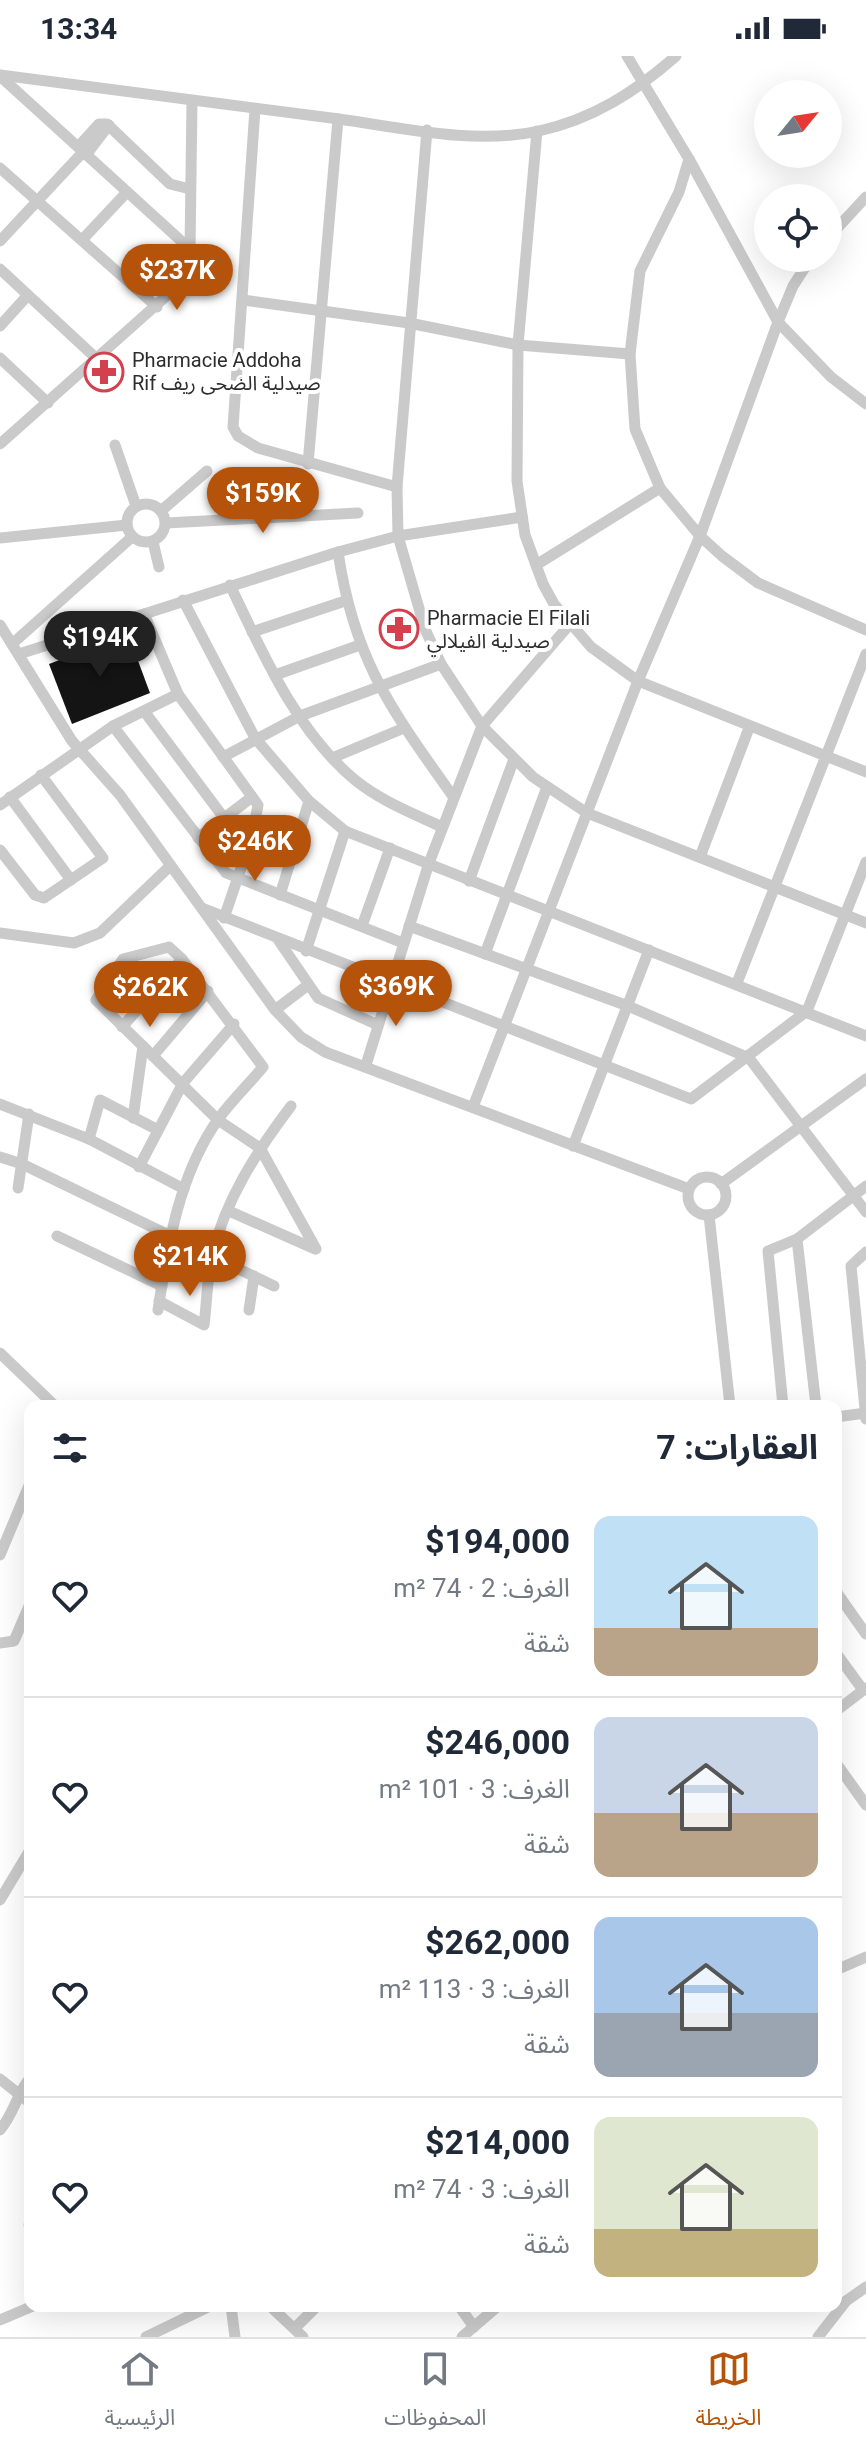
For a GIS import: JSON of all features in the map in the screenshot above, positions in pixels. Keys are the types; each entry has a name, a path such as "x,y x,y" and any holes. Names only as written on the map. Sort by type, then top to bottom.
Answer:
{"street":[{"path":"627,56 689,159 778,322 831,377 866,404"},
{"path":"0,76 476,135 537,131 585,118 644,84 676,56"},
{"path":"0,76 190,249"},
{"path":"0,444 181,283 190,249 192,101"},
{"path":"255,109 233,427 247,443 308,464 397,487"},
{"path":"308,464 338,119"},
{"path":"0,241 109,125 170,184 190,189"},
{"path":"427,130 397,487 398,536 425,629 441,664 482,726 514,759 547,787 587,813 866,923"},
{"path":"537,131 518,345 517,481 522,517 536,565 554,604 591,647 638,681 749,728 866,772"},
{"path":"689,159 679,192 640,271 630,354 635,429 660,488 700,536 758,583 866,630"},
{"path":"0,168 157,307"},
{"path":"82,240 127,192"},
{"path":"842,223 866,197"},
{"path":"0,269 98,360"},
{"path":"473,1107 638,681 700,536 778,322 802,272"},
{"path":"0,326 28,295"},
{"path":"243,300 409,323 518,345 630,354"},
{"path":"0,358 48,403"},
{"path":"115,445 136,506 127,525 132,537 142,542 153,542 162,534 164,517 207,471"},
{"path":"536,565 660,488"},
{"path":"136,506 150,504 164,517 358,513"},
{"path":"16,649 144,614 230,585 398,536 522,517"},
{"path":"0,538 127,525"},
{"path":"16,649 132,537"},
{"path":"153,542 159,567"},
{"path":"338,552 345,601 378,687 452,795"},
{"path":"230,585 275,675 300,716 332,758 357,782 393,804 442,827"},
{"path":"183,600 255,738 309,801 345,831 866,1036"},
{"path":"252,632 345,601"},
{"path":"144,614 178,694 258,805 224,918"},
{"path":"366,1065 452,795 482,726 570,624"},
{"path":"0,625 79,748 105,776 275,1010 313,1044 689,1189"},
{"path":"275,675 360,645"},
{"path":"737,983 866,654"},
{"path":"223,757 300,716 441,664"},
{"path":"71,880 5,801 113,726 178,694"},
{"path":"144,711 224,818"},
{"path":"113,726 226,873 403,943"},
{"path":"332,758 404,728"},
{"path":"700,857 749,728"},
{"path":"469,881 514,759"},
{"path":"0,850 35,895 44,898 103,858 41,775"},
{"path":"485,954 547,787"},
{"path":"198,838 252,797"},
{"path":"280,895 309,801"},
{"path":"306,951 345,831"},
{"path":"362,926 390,848"},
{"path":"198,907 691,1099 807,1011 866,862"},
{"path":"0,933 74,943 100,933 170,866"},
{"path":"409,926 628,1006 749,1058 803,1125 866,1212"},
{"path":"278,940 318,998 378,1025"},
{"path":"229,1211 316,1249 260,1148 218,1120 96,1000 123,959 169,947 234,1024 263,1067 218,1120 184,1189 169,1235 159,1306 204,1325 212,1256 229,1211 260,1148 291,1106"},
{"path":"573,1146 649,950"},
{"path":"122,1027 182,959"},
{"path":"275,1010 308,985"},
{"path":"153,1056 208,991"},
{"path":"139,1167 183,1085 234,1024"},
{"path":"133,1118 143,1046"},
{"path":"721,1184 866,1079"},
{"path":"89,1139 100,1100 158,1130"},
{"path":"0,1104 89,1139 184,1189"},
{"path":"18,1188 29,1114"},
{"path":"0,1157 22,1164 274,1286"},
{"path":"689,1189 704,1178 721,1184"},
{"path":"689,1189 692,1208 709,1215 719,1210 725,1201 721,1184"},
{"path":"782,1400 768,1251 797,1239 866,1186"},
{"path":"709,1215 729,1400"},
{"path":"57,1236 162,1286"},
{"path":"797,1239 815,1400"},
{"path":"866,1252 851,1266 864,1367 866,1419"},
{"path":"249,1310 254,1276"},
{"path":"0,1353 49,1400"},
{"path":"842,1416 866,1413"},
{"path":"0,1555 6,1520 24,1492"},
{"path":"842,1600 866,1634"},
{"path":"0,1643 14,1641 24,1618"},
{"path":"842,1661 864,1689 842,1706"},
{"path":"842,1771 866,1805"},
{"path":"0,1900 24,1860"},
{"path":"842,1967 866,1957"},
{"path":"0,2079 24,2099"},
{"path":"0,2130 17,2107 17,2094 24,2085"},
{"path":"842,2306 866,2287"},
{"path":"0,2320 24,2310"},
{"path":"146,2337 198,2312"},
{"path":"232,2312 235,2337"},
{"path":"277,2312 299,2332 313,2312"},
{"path":"463,2312 474,2327"},
{"path":"462,2337 491,2312"},
{"path":"818,2337 837,2312"}],"building":[{"path":"128,634 150,693 72,724 49,664"}],"place":[{"name":"Pharmacie Addoha Rif صيدلية الضحى ريف","path":"104,372"},
{"name":"Pharmacie El Filali صيدلية الفيلالي","path":"399,629"}]}
